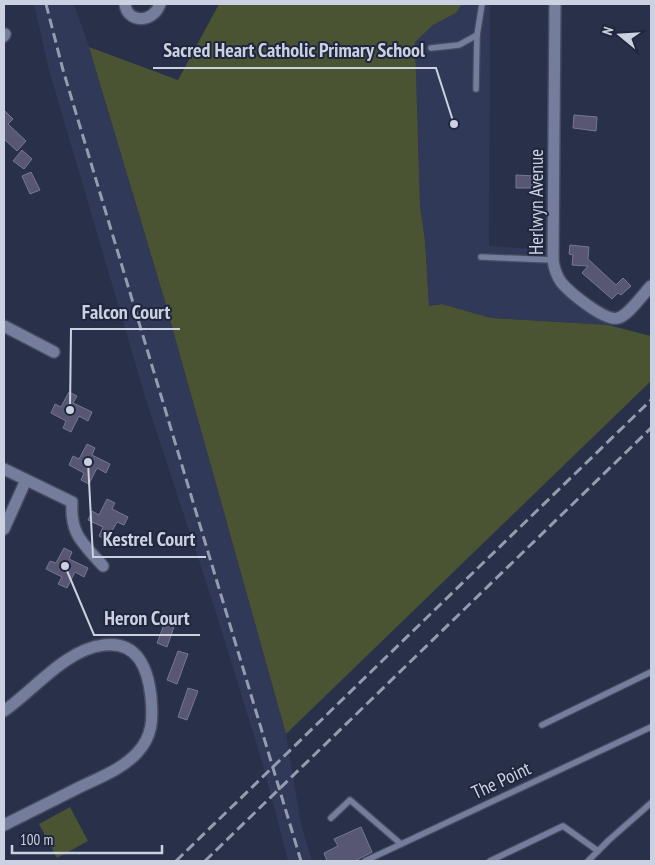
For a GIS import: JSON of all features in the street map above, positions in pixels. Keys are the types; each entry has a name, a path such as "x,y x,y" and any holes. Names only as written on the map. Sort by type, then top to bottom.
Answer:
{"street":[{"path":"126,4 130,15 143,19 147,19 155,14 160,4"},
{"name":"Herlwyn Avenue","path":"555,4 553,260 555,273 562,283 594,310 608,318 618,318 624,315 651,286"},
{"path":"4,326 54,352"},
{"path":"4,469 26,480 76,498 72,522 74,529 103,566"},
{"path":"4,529 26,480"},
{"path":"4,711 66,661 95,647 115,645 131,652 143,663 149,679 153,712 152,725 147,740 132,758 102,777 4,825"}],"lane":[{"path":"476,89 476,35 482,4"},
{"path":"432,48 459,46 476,35"},
{"path":"480,257 553,260"},
{"path":"542,725 651,672"},
{"name":"The Point","path":"365,861 651,727"},
{"path":"331,818 350,800 401,844"},
{"path":"588,861 651,803"},
{"path":"490,861 563,826 598,851"}],"shaded area":[{"path":"34,4 74,4 89,47 164,298 286,734 301,824 312,861 288,861 263,765 213,603 147,403 49,70"},
{"path":"462,4 490,4 489,246 547,250 548,271 554,284 608,325 491,318 442,304 429,306 425,241 420,206 415,41 433,25 456,13"}],"green space":[{"path":"219,4 462,4 456,13 433,25 415,42 420,206 425,241 429,306 442,304 491,318 608,325 651,336 651,381 286,734 164,298 89,47 178,80"},
{"path":"70,807 88,841 57,858 39,824"}],"building":[{"path":"4,110 13,119 8,124 26,141 17,151 4,139"},
{"path":"574,115 597,117 596,131 573,128"},
{"path":"22,150 32,159 24,169 13,161"},
{"path":"31,172 40,190 30,194 22,176"},
{"path":"516,175 535,176 535,188 516,188"},
{"path":"570,245 589,247 588,259 616,285 623,278 631,286 621,295 618,293 612,299 582,273 588,266 572,265 573,255 569,254"},
{"path":"69,392 77,396 73,403 92,412 88,421 79,416 71,432 63,428 66,421 51,413 55,404 61,407"},
{"path":"87,444 95,448 92,455 110,464 106,473 97,468 89,484 81,480 84,473 69,465 73,456 79,459"},
{"path":"107,499 115,503 112,509 128,517 124,525 117,522 107,540 99,536 103,527 88,520 92,511 99,515"},
{"path":"64,548 72,552 69,559 88,568 84,577 75,572 67,588 58,584 62,577 46,569 50,561 56,563"},
{"path":"168,614 177,618 167,647 157,643"},
{"path":"178,651 188,654 177,684 167,680"},
{"path":"188,688 198,691 187,720 178,717"},
{"path":"361,827 372,852 355,861 327,861 324,853 338,846 334,839"}],"railway":[{"path":"46,4 63,70 301,861"},
{"path":"176,861 651,400"},
{"path":"205,861 651,428"}],"place":[{"name":"Sacred Heart Catholic Primary School","path":"454,124"},
{"name":"Falcon Court","path":"70,410"},
{"name":"Kestrel Court","path":"88,462"},
{"name":"Heron Court","path":"65,566"}]}
